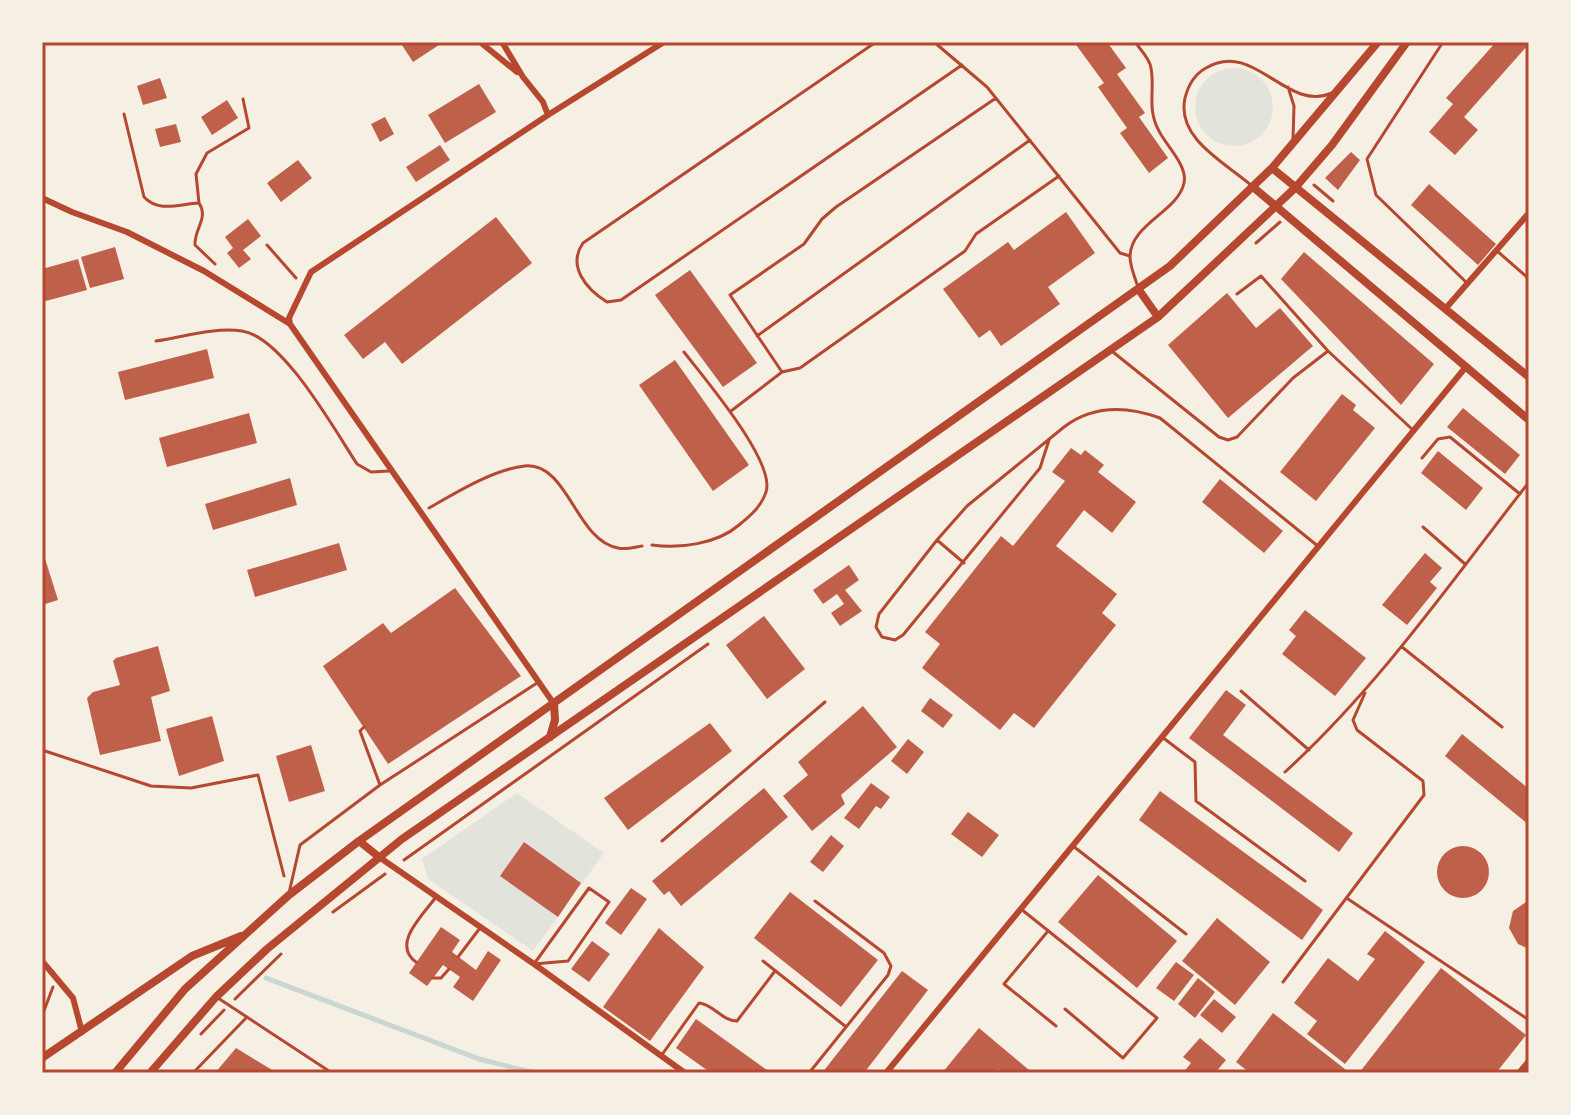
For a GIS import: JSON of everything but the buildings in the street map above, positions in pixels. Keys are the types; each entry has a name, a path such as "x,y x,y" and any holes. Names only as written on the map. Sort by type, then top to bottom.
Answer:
{"street":[{"path":"480,42 523,77"},
{"path":"502,42 523,77 543,102 548,115"},
{"path":"290,324 289,318 311,272 664,42"},
{"path":"115,1073 185,989 289,895 359,841 1170,266 1272,168 1378,42"},
{"path":"150,1073 216,997 303,918 379,857 1158,317 1295,188 1332,145 1407,42"},
{"path":"1272,168 1529,377"},
{"path":"1253,187 1529,420"},
{"path":"42,198 127,232 204,271 290,324 540,681 554,704 555,720 550,738"},
{"path":"1446,308 1529,213"},
{"path":"1139,290 1158,317"},
{"path":"886,1073 1465,368"},
{"path":"359,841 685,1073"},
{"path":"42,1058 192,956 249,933"},
{"path":"42,961 73,998 82,1032"},
{"path":"1519,1073 1529,1061"}],"lane":[{"path":"876,42 583,243 575,260 576,270 596,295 607,302 621,300 962,65"},
{"path":"934,42 996,98 1120,253 1130,256"},
{"path":"1135,42 1151,65 1151,110 1157,129 1185,171 1179,195 1135,241 1130,256 1139,290"},
{"path":"1443,42 1367,159 1376,195 1467,283"},
{"path":"1253,187 1196,140 1185,116 1187,92 1192,81 1208,67 1221,61 1236,60 1251,64 1309,97 1319,97 1341,86"},
{"path":"1288,87 1294,106 1293,145"},
{"path":"782,372 730,295 804,244 822,219 836,207 996,98"},
{"path":"757,336 1030,140"},
{"path":"730,412 782,372 800,368 965,251 976,234 1059,176"},
{"path":"1496,250 1529,279"},
{"path":"1237,294 1261,276 1328,351 1414,431"},
{"path":"156,341 222,330 244,331 260,337 288,363 357,464 371,472 393,470"},
{"path":"1110,350 1219,437 1228,440 1237,437 1293,378 1328,351"},
{"path":"652,545 669,547 704,542 731,532 755,511 766,491 767,478 761,461 730,412 684,352"},
{"path":"1049,440 1040,468 903,635 895,640 882,637 876,627 877,618 967,506 1049,440 1078,417 1091,412 1128,410 1160,418 1319,547"},
{"path":"1422,458 1438,439 1450,437 1520,494"},
{"path":"1285,772 1329,732 1402,647 1528,484"},
{"path":"1423,527 1466,564"},
{"path":"937,540 964,563"},
{"path":"1402,647 1502,727"},
{"path":"289,895 300,845 380,785 540,681"},
{"path":"1283,982 1424,795 1423,781 1357,730 1353,720 1366,688"},
{"path":"1241,691 1309,750"},
{"path":"662,841 825,702"},
{"path":"364,727 360,731 380,785"},
{"path":"1162,737 1195,762 1196,801 1305,881"},
{"path":"1073,846 1186,934"},
{"path":"589,888 609,902 568,961 534,964 589,888"},
{"path":"416,962 409,957 405,946 410,933 436,897"},
{"path":"1348,899 1529,1020"},
{"path":"809,1073 888,975 890,961 884,953 815,901"},
{"path":"1021,909 1157,1018 1123,1058 1065,1009"},
{"path":"458,957 480,927"},
{"path":"1048,931 1004,984 1056,1026"},
{"path":"763,961 847,1027"},
{"path":"433,978 441,978 449,969"},
{"path":"661,1056 697,1004 704,1003 730,1021 737,1021 775,971"},
{"path":"216,997 332,1073"},
{"path":"193,1073 246,1017"}],"path":[{"path":"220,269 195,245 194,237 203,218 196,174 207,153 249,128 243,99"},
{"path":"124,114 144,197 152,205 164,207 199,203"},
{"path":"1252,246 1286,216"},
{"path":"267,245 304,287"},
{"path":"422,511 506,470 526,465 552,474 577,513 602,540 617,548 652,545"},
{"path":"333,912 716,637"},
{"path":"42,750 151,786 191,788 258,775 289,895"},
{"path":"194,1041 285,950"},
{"path":"42,1016 56,976"}],"shaded area":[{"path":"1234,68 1249,71 1262,79 1270,92 1273,107 1270,122 1262,135 1249,143 1234,146 1219,143 1206,135 1198,122 1195,107 1198,92 1206,79 1219,71"},
{"path":"517,793 604,853 533,951 428,879 422,859"}],"waterway":[{"path":"266,978 479,1059 535,1073"}]}
